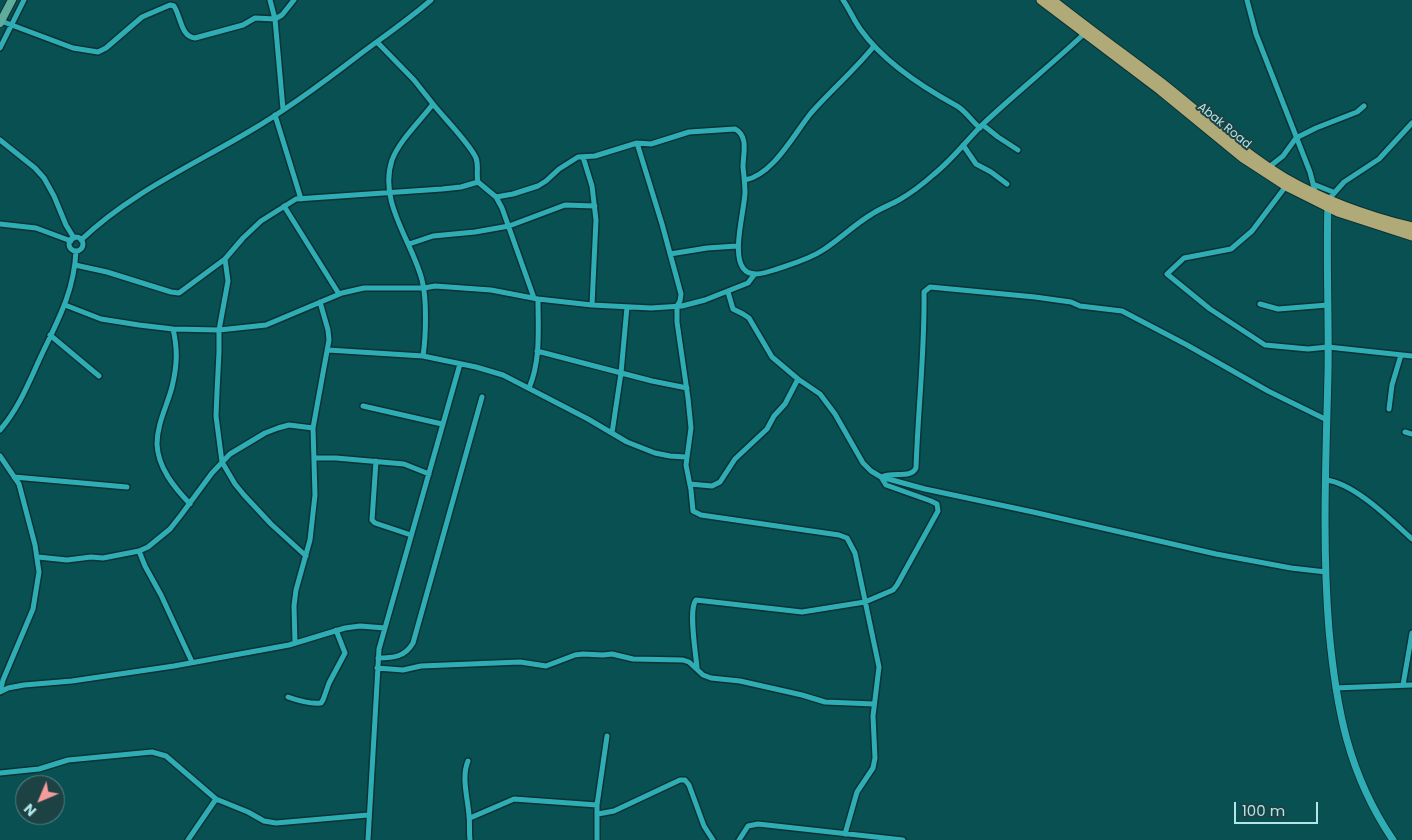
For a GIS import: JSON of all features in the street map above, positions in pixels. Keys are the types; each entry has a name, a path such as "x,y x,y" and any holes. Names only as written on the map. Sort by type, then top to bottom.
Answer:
{"highway":[{"name":"Abak Road","path":"1042,0 1160,90 1243,158 1286,186 1330,200 1374,225 1412,236"},
{"name":"Abak Road","path":"1052,0 1269,167 1316,195 1376,218 1412,227"}],"main road":[{"path":"1,22 12,0"}],"street":[{"path":"0,48 24,0"},
{"path":"270,0 275,19 283,109"},
{"path":"1,22 73,48 98,52 106,48 142,17 170,5 174,6 178,13 186,34 190,38 196,38 243,25 255,18 275,19 282,15 294,0"},
{"path":"0,224 36,228 72,240 82,240 94,228 146,191 251,131 275,115 405,23 431,0"},
{"path":"843,0 860,29 886,57 958,107 971,121 1018,150"},
{"path":"1247,0 1256,34 1316,195"},
{"path":"66,305 101,319 174,329 219,330 266,325 339,294 364,288 424,288 435,286 483,289 536,299 627,307 651,308 691,304 728,292 748,283 754,274 804,260 822,250 871,214 900,199 943,167 981,126 1085,33"},
{"path":"377,42 414,80 473,154 478,166 476,175 478,182 496,197 509,226 536,299 537,351 535,374 530,388"},
{"path":"744,180 756,176 781,155 812,113 856,69 874,46"},
{"path":"423,356 426,333 424,288 410,244 394,214 390,192 390,168 397,150 433,104"},
{"path":"1269,167 1283,156 1296,138 1358,112 1364,106"},
{"path":"275,115 301,199"},
{"path":"1394,840 1368,796 1360,778 1344,732 1333,672 1326,572 1330,200 1344,182 1378,159 1412,123"},
{"path":"496,197 538,186 571,160 584,156 595,156 637,143 651,144 689,132 735,129 743,136 743,217 738,246 743,268 754,274"},
{"path":"0,140 35,168 44,178 72,240 70,247 76,251"},
{"path":"637,143 681,294 677,306 679,337 687,388 690,428 686,472 690,484 693,511 701,515 839,535 847,538 855,553 879,667 873,716 875,758 873,768 857,792 845,834"},
{"path":"963,145 976,164 1007,184"},
{"path":"584,156 595,206 596,249 592,305"},
{"path":"75,265 107,272 171,292 178,292 225,259 261,221 296,199 461,187 478,182"},
{"path":"1313,184 1330,200"},
{"path":"1286,186 1252,231 1231,249 1184,258 1167,274 1210,309 1265,345 1308,349 1328,347 1412,356"},
{"path":"410,244 433,236 475,232 509,226 565,205 595,206"},
{"path":"284,206 339,294"},
{"path":"76,251 83,246 82,240"},
{"path":"670,254 707,248 738,246"},
{"path":"0,430 17,408 66,305 75,265 76,251"},
{"path":"225,259 228,281 219,330 216,416 222,462 234,484 271,524 306,556"},
{"path":"881,476 890,474 910,475 916,468 918,412 925,325 924,292 930,287 947,287 1036,297 1122,311 1268,391 1327,420"},
{"path":"728,292 733,309 749,318 772,357 824,398 863,463 871,472 925,490 1033,512 1216,554 1290,568 1326,572"},
{"path":"296,643 294,606 296,590 310,540 315,495 313,428 328,350 328,330 320,302"},
{"path":"1260,304 1278,309 1328,305"},
{"path":"612,433 621,373 627,307"},
{"path":"174,329 177,348 176,362 172,387 160,424 157,444 161,462 169,479 190,504"},
{"path":"50,336 99,376"},
{"path":"328,350 423,356 504,376 530,388 627,442 670,456 686,457"},
{"path":"537,351 687,388"},
{"path":"1388,409 1400,355"},
{"path":"368,840 378,658 460,364"},
{"path":"690,484 712,486 720,482 735,459 767,429 774,416 785,404 798,379"},
{"path":"378,658 394,658 403,654 413,643 482,397"},
{"path":"363,406 442,424"},
{"path":"38,557 67,560 90,557 103,558 139,551 148,547 170,529 230,454 272,431 289,425 313,428"},
{"path":"1405,432 1412,434"},
{"path":"0,456 14,476 22,494 38,557 37,586 33,609 3,680 0,692"},
{"path":"315,458 404,464 429,474"},
{"path":"376,461 372,520 375,523 411,535"},
{"path":"14,476 127,487"},
{"path":"697,668 692,622 696,600 802,612 865,602 893,590 898,585 938,511 937,504 886,485 881,476"},
{"path":"1326,480 1335,481 1385,514 1412,539"},
{"path":"139,551 192,662"},
{"path":"0,692 8,688 24,685 72,681 296,643 336,630 360,626 385,628"},
{"path":"288,697 303,702 321,703 329,683 346,653 336,630"},
{"path":"1403,685 1412,634"},
{"path":"377,668 403,670 422,666 520,662 546,666 575,655 612,654 642,660 676,659 689,662 703,675 710,678 740,682 802,695 825,702 874,704"},
{"path":"1336,688 1412,685"},
{"path":"597,840 597,805 607,736"},
{"path":"0,773 38,769 68,760 152,752 166,756 216,799 264,821 276,823 368,816"},
{"path":"468,761 465,767 465,775 470,818 470,840"},
{"path":"598,814 614,811 680,780 685,780 689,785 704,826 712,840"},
{"path":"188,840 216,799"},
{"path":"470,818 514,799 597,805"},
{"path":"739,840 748,826 758,824 903,840"}]}
